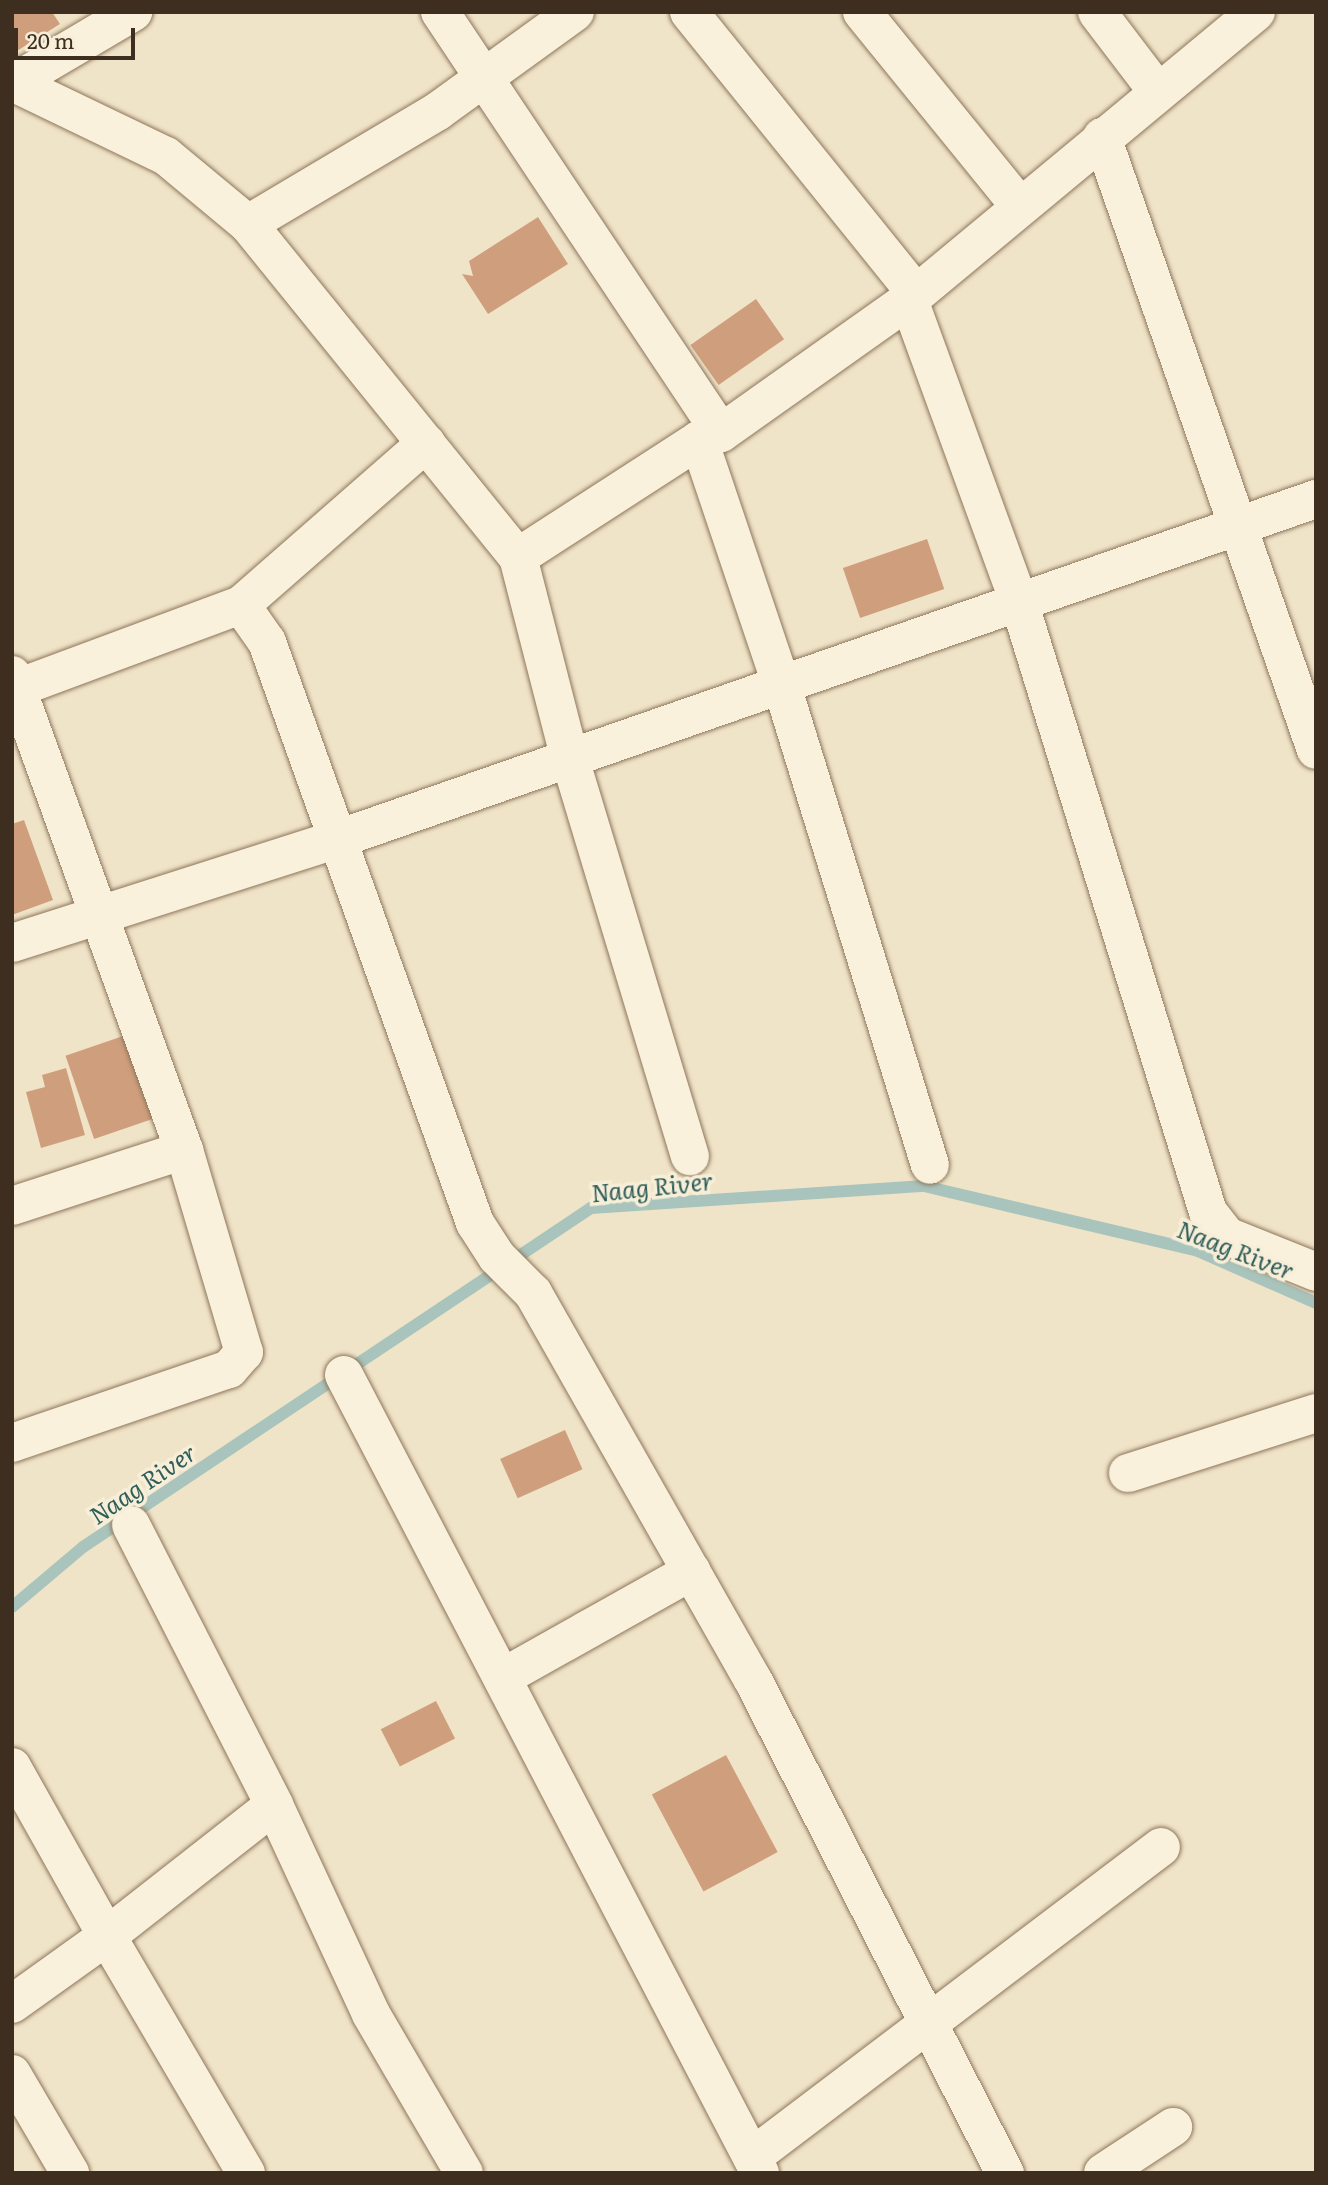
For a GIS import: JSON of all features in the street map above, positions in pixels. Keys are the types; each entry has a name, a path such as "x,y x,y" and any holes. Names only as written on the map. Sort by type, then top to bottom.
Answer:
{"street":[{"path":"15,81 133,12"},
{"path":"440,12 710,436 782,686 930,1166"},
{"path":"248,224 483,78 575,12"},
{"path":"689,12 913,297 1020,605 1208,1212 1227,1237 1316,1272"},
{"path":"862,12 1018,204"},
{"path":"1097,12 1158,92"},
{"path":"517,557 710,436 913,297 1018,204 1256,12"},
{"path":"15,81 166,156 248,224 517,557 570,759 690,1156"},
{"path":"1102,137 1316,750"},
{"path":"12,1443 229,1369 244,1352 184,1150 95,915 14,685 241,605 426,443"},
{"path":"12,943 335,840 1020,605 1316,499"},
{"path":"241,605 267,642 335,840 475,1223 496,1257 533,1293 692,1571 931,2024 1004,2173"},
{"path":"12,1206 184,1150"},
{"path":"344,1375 505,1676 756,2165 931,2024 1161,1847"},
{"path":"1128,1473 1316,1413"},
{"path":"131,1525 274,1805 371,2014 464,2173"},
{"path":"505,1676 692,1571"},
{"path":"12,1767 246,2173"},
{"path":"12,2004 107,1936 274,1805"},
{"path":"12,2074 70,2173"},
{"path":"1103,2173 1173,2127"}],"building":[{"path":"12,12 52,12 60,24 12,54"},
{"path":"538,217 568,264 488,314 462,274 473,276 469,261"},
{"path":"756,299 784,339 719,385 690,345"},
{"path":"927,539 944,589 860,618 843,568"},
{"path":"24,820 53,900 12,915 12,824"},
{"path":"126,1035 155,1118 94,1139 65,1056"},
{"path":"66,1068 85,1135 41,1148 26,1092 45,1087 42,1075"},
{"path":"565,1430 582,1469 518,1498 500,1459"},
{"path":"436,1701 455,1738 400,1767 381,1729"},
{"path":"726,1755 778,1852 703,1892 652,1794"}],"waterway":[{"name":"Naag River","path":"12,1607 83,1547 591,1208 924,1186 1198,1251 1316,1303"}]}
